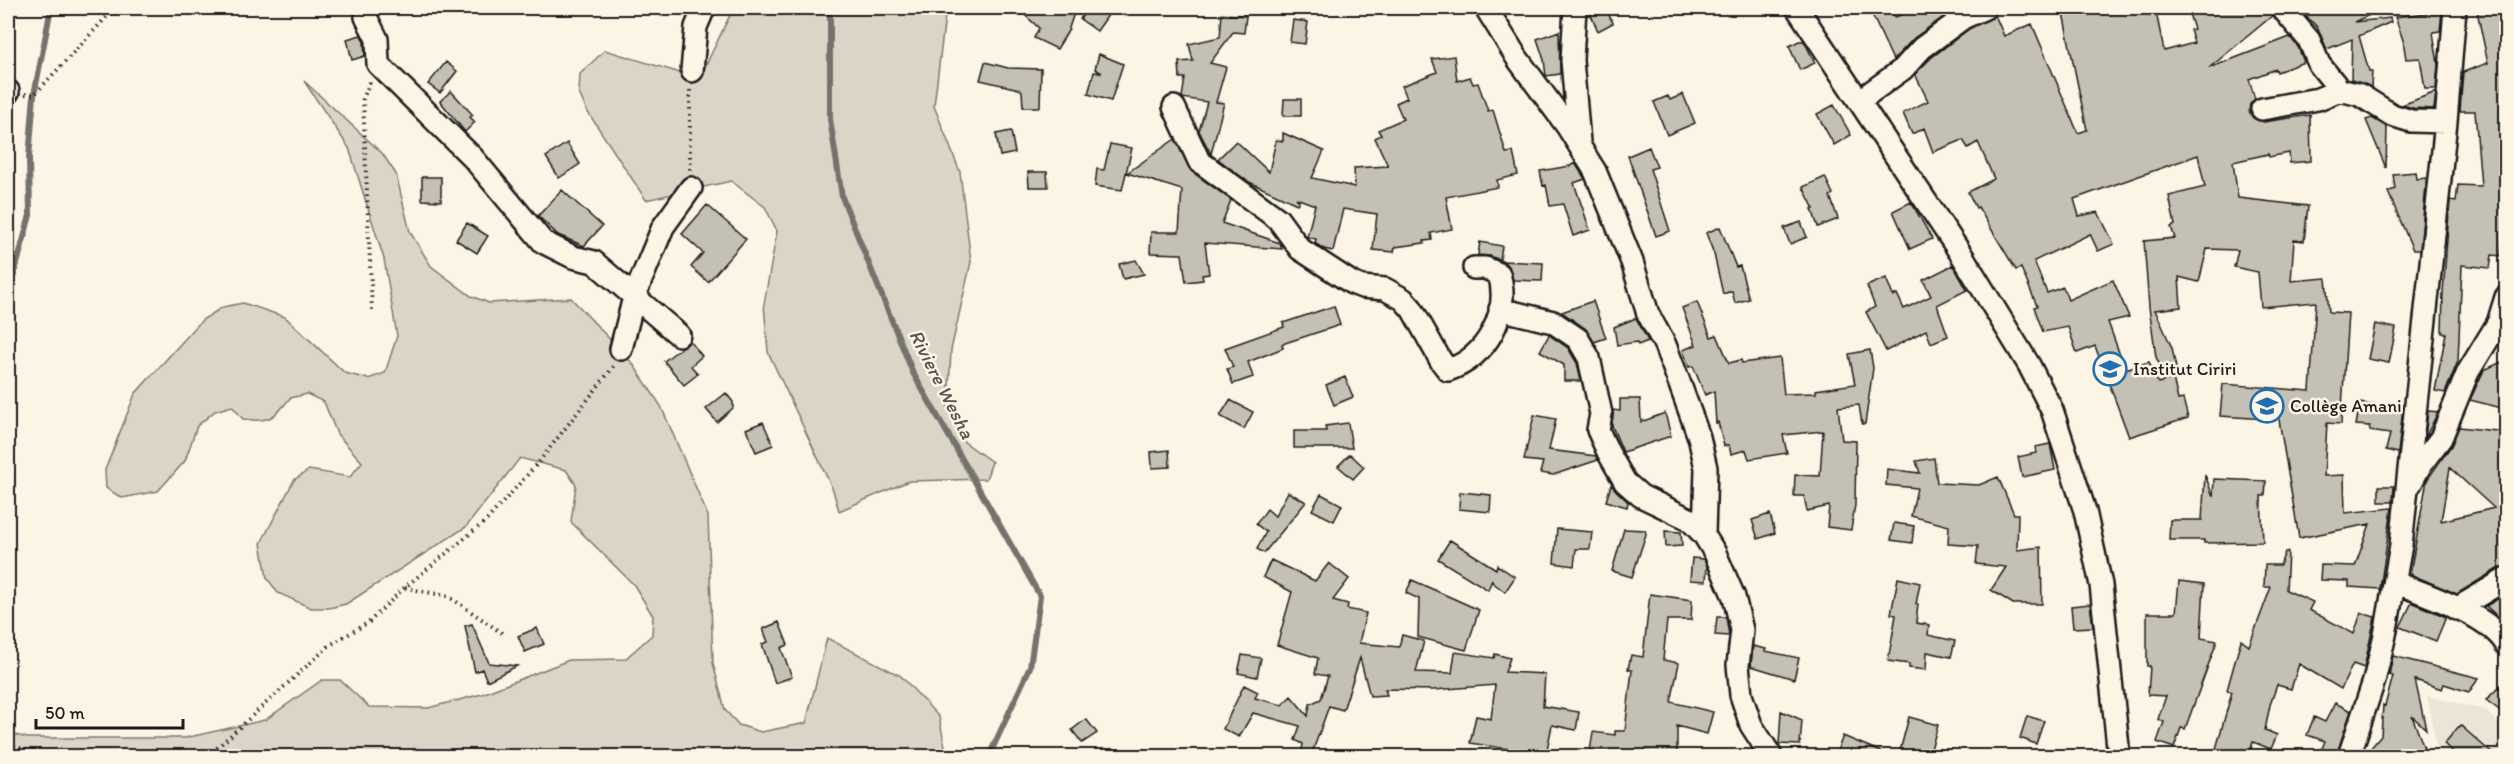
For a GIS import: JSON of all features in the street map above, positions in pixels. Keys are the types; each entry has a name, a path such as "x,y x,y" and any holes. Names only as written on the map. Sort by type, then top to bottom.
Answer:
{"street":[{"path":"367,8 366,17 377,39 378,64 473,158 543,242 573,257 594,262 679,335"},
{"path":"692,71 696,27 704,8"},
{"path":"1486,8 1517,58 1580,145 1609,201 1648,314 1665,345 1699,437 1706,468 1704,535"},
{"path":"1575,8 1572,79 1580,145"},
{"path":"1860,100 1903,69 1922,48 1963,18 1985,8"},
{"path":"2282,8 2309,40 2319,64 2340,90"},
{"path":"2349,756 2374,681 2395,582 2446,122 2456,8"},
{"path":"1805,12 1964,257 2029,365 2052,410 2085,511 2101,585 2119,756"},
{"path":"2262,109 2318,99 2340,90 2360,95 2392,115 2411,121 2446,122"},
{"path":"1174,107 1199,161 1278,219 1300,249 1352,283 1362,287 1385,289 1403,299 1412,309 1440,361 1448,370 1462,366 1484,345 1493,332 1500,309 1502,283 1499,274 1485,268 1474,268"},
{"path":"621,349 634,297 663,227 691,188"},
{"path":"2406,492 2421,464 2441,438 2468,372 2498,323 2506,297"},
{"path":"1500,309 1552,322 1578,339 1589,358 1601,414 1598,430 1625,482 1641,496 1689,519 1704,535 1734,597 1742,630 1738,665 1741,695 1750,725 1772,756"},
{"path":"2456,609 2506,579"},
{"path":"2395,582 2486,624 2502,636 2506,644"}],"path":[{"path":"8,92 34,95 115,8"},
{"path":"372,310 363,99 378,64"},
{"path":"691,188 689,97 692,71"},
{"path":"208,756 330,645 369,622 404,588 487,520 538,463 614,367 621,349"},
{"path":"404,588 448,596 502,633"},
{"path":"8,745 50,756"}],"shaded area":[{"path":"744,8 946,8 934,106 960,172 971,262 951,350 948,409 963,441 992,462 986,479 909,481 839,511 833,490 768,352 764,304 777,231 765,207 731,181 646,200 587,111 579,93 580,74 605,50 687,75 704,69 732,11"},
{"path":"304,81 382,153 396,174 410,232 431,266 471,296 489,303 571,298 633,364 661,406 708,516 713,663 725,710 739,725 761,732 806,723 827,638 901,676 939,717 947,756 8,756 8,733 27,738 185,738 265,720 322,680 340,680 369,707 428,708 482,694 569,660 625,659 652,635 653,616 634,585 571,522 576,485 566,470 520,458 466,527 346,604 329,608 311,608 278,593 267,578 261,543 294,480 309,470 350,477 362,462 337,434 324,402 307,394 290,398 280,410 265,419 243,419 232,406 215,411 197,426 185,461 158,491 122,498 106,488 105,470 135,394 202,320 223,307 243,303 285,317 345,373 368,379 385,373 397,336 384,259 349,148"},
{"path":"2427,696 2485,710 2506,731 2506,756 2435,756 2437,753"}],"building":[{"path":"1017,8 1056,8 1074,13 1068,31 1057,49 1034,38 1039,28"},
{"path":"1088,8 1113,8 1097,31 1080,19"},
{"path":"1588,8 1605,8 1613,23 1598,31"},
{"path":"1869,8 1891,8 1895,17 1921,8 1956,8 1914,38 1893,60"},
{"path":"2062,8 2153,8 2156,12 2164,51 2194,43 2190,30 2194,29 2187,8 2270,8 2272,16 2209,68 2290,37 2298,47 2304,62 2249,79 2255,99 2250,104 2249,111 2253,118 2264,122 2310,115 2311,161 2290,163 2289,153 2269,157 2268,154 2233,162 2238,198 2308,206 2304,241 2294,240 2291,281 2326,278 2329,312 2348,313 2341,424 2327,423 2324,476 2344,475 2345,513 2392,508 2380,589 2349,587 2349,581 2320,580 2321,565 2355,566 2370,524 2299,538 2277,408 2268,409 2267,419 2220,416 2223,384 2310,391 2316,302 2261,307 2258,272 2234,267 2238,250 2207,249 2199,282 2179,277 2181,307 2155,310 2172,348 2176,368 2163,372 2156,357 2149,307 2144,241 2175,238 2171,227 2175,225 2169,196 2205,187 2198,155 2074,199 2079,216 2098,212 2114,244 2098,251 2090,234 2034,261 2047,293 2063,287 2068,300 2113,280 2129,317 2108,322 2125,369 2149,362 2158,383 2173,378 2178,400 2183,399 2188,418 2129,437 2095,346 2077,353 2068,327 2043,332 2034,307 2037,306 2021,268 2016,270 1978,207 1976,208 1968,192 1994,179 1978,142 1968,148 1963,140 1933,152 1924,128 1912,134 1903,113 1928,101 1915,74 1931,58 1969,29 1995,15 2004,36 2032,24 2078,133 2087,130"},
{"path":"2298,8 2385,8 2354,22 2390,18 2391,22 2359,36 2369,71 2372,71 2371,87 2351,80 2352,39 2327,49 2317,27"},
{"path":"2500,8 2504,27 2506,26 2506,73 2504,74 2502,116 2506,115 2506,207 2501,256 2492,255 2490,268 2462,265 2458,361 2445,393 2435,391 2446,333 2442,333 2443,293 2450,200 2456,201 2458,185 2481,186 2475,111 2460,111 2463,72 2488,63 2477,11"},
{"path":"2442,11 2440,31 2433,32 2438,64 2436,89 2425,89 2420,58 2406,59 2403,40 2395,17"},
{"path":"1222,14 1246,16 1244,33 1233,32 1210,63 1226,67 1216,102 1224,103 1211,154 1199,131 1207,102 1182,98 1185,78 1180,78 1179,62 1193,61 1189,44 1220,37"},
{"path":"1293,20 1308,22 1305,44 1290,42"},
{"path":"1559,31 1560,74 1546,76 1544,60 1537,39"},
{"path":"361,35 365,56 352,60 347,39"},
{"path":"1804,41 1815,63 1800,70 1789,46"},
{"path":"1099,54 1123,64 1111,101 1088,94 1094,72 1102,73 1095,69"},
{"path":"1454,56 1457,81 1470,77 1473,84 1478,83 1488,111 1493,110 1506,153 1513,152 1518,175 1497,180 1498,187 1446,197 1452,229 1431,233 1432,240 1395,247 1394,252 1373,250 1377,214 1343,209 1333,251 1324,249 1315,243 1316,239 1307,237 1315,205 1296,198 1299,201 1297,204 1247,181 1218,159 1236,141 1269,172 1276,140 1283,141 1283,133 1324,151 1312,178 1355,187 1354,168 1388,166 1375,138 1381,135 1378,130 1403,119 1396,103 1407,98 1402,86 1437,72 1432,59"},
{"path":"446,62 457,71 440,93 428,84"},
{"path":"985,62 1008,68 1041,69 1040,107 1023,107 1022,91 1019,89 980,80"},
{"path":"451,91 473,115 470,117 475,122 465,132 440,101"},
{"path":"2436,92 2434,109 2402,105"},
{"path":"1683,94 1695,123 1667,135 1654,102 1668,96 1670,100"},
{"path":"1284,99 1301,99 1301,116 1283,116"},
{"path":"1834,105 1851,135 1834,145 1817,114"},
{"path":"2372,118 2387,127 2386,168 2366,120"},
{"path":"1011,131 1015,153 1000,156 996,134"},
{"path":"1175,139 1191,171 1231,200 1222,223 1280,243 1282,249 1205,243 1209,274 1202,275 1203,280 1186,282 1182,254 1150,253 1151,232 1179,232 1182,190 1127,173"},
{"path":"567,143 580,164 559,178 546,157"},
{"path":"1110,144 1132,148 1122,190 1095,186 1097,169 1104,170"},
{"path":"1649,147 1657,167 1650,169 1670,231 1656,236 1628,156"},
{"path":"1575,163 1585,179 1574,183 1590,230 1573,236 1563,204 1550,206 1546,185 1543,186 1540,171 1570,166"},
{"path":"1028,172 1047,172 1048,187 1029,187"},
{"path":"2416,172 2417,179 2426,178 2420,250 2413,250 2388,192 2395,189 2393,174"},
{"path":"422,177 441,177 441,201 422,200"},
{"path":"1825,177 1833,194 1830,196 1838,219 1818,227 1812,209 1814,209 1803,187"},
{"path":"562,190 602,226 584,246 558,235 538,216"},
{"path":"1911,202 1932,239 1910,249 1893,211"},
{"path":"707,205 746,239 708,282 691,267 703,253 682,234"},
{"path":"1801,222 1807,237 1790,244 1784,228"},
{"path":"467,223 488,236 477,253 456,240"},
{"path":"1720,227 1736,267 1740,266 1749,299 1735,303 1732,291 1723,294 1714,254 1706,233"},
{"path":"1480,242 1502,246 1500,260 1478,255"},
{"path":"1136,260 1144,274 1123,279 1119,264"},
{"path":"1502,261 1543,263 1542,281 1513,280 1509,266"},
{"path":"1953,265 1967,290 1937,305 1948,336 1931,343 1926,330 1886,351 1866,312 1875,307 1867,286 1886,278 1893,296 1897,294 1904,309 1931,296 1923,280"},
{"path":"1593,301 1606,338 1594,342 1586,329 1562,312"},
{"path":"1697,302 1711,337 1717,335 1729,363 1741,360 1742,363 1780,358 1784,394 1816,393 1816,390 1855,384 1849,354 1870,350 1873,368 1865,424 1862,424 1859,405 1838,407 1842,440 1856,441 1855,505 1851,530 1827,527 1829,506 1807,511 1804,496 1794,496 1795,475 1820,476 1823,431 1783,435 1787,453 1749,459 1746,450 1731,454 1729,445 1724,446 1718,422 1716,423 1714,391 1705,395 1693,366 1689,367 1683,350 1696,345 1682,308"},
{"path":"1334,306 1340,325 1282,344 1283,348 1248,362 1253,377 1233,384 1227,369 1233,367 1225,348 1284,327 1283,323"},
{"path":"1636,318 1648,341 1638,345 1637,342 1617,345 1614,327"},
{"path":"2375,324 2396,328 2389,363 2368,359"},
{"path":"1549,335 1568,348 1577,363 1581,381 1564,381 1564,365 1540,351"},
{"path":"690,341 702,356 691,366 698,374 684,385 664,361"},
{"path":"2506,360 2506,409 2470,400 2484,370"},
{"path":"1345,377 1353,397 1334,405 1326,385"},
{"path":"726,393 733,402 733,408 717,422 706,409"},
{"path":"1620,399 1640,399 1641,422 1665,413 1671,436 1623,452 1612,426 1613,410 1620,411"},
{"path":"1230,400 1253,412 1244,429 1220,416"},
{"path":"2360,403 2400,410 2403,408 2398,453 2386,450 2390,434 2370,431 2370,426 2356,425"},
{"path":"2428,411 2438,412 2425,438"},
{"path":"1534,415 1556,419 1549,450 1596,456 1598,460 1553,475 1540,473 1543,462 1524,460"},
{"path":"763,422 773,445 756,452 746,429"},
{"path":"1348,423 1352,448 1294,448 1294,431 1326,431 1325,426"},
{"path":"2459,427 2506,432 2506,566 2457,594 2410,574 2427,480 2451,446","holes":["2450,468 2494,508 2441,521"]},
{"path":"2050,444 2055,470 2022,477 2018,457 2036,453 2035,447"},
{"path":"1169,450 1170,467 1152,468 1151,452"},
{"path":"1350,454 1364,467 1353,479 1338,466"},
{"path":"1934,458 1937,483 1979,485 1998,477 2014,514 2018,514 2017,550 2041,547 2042,604 2013,604 1991,590 2006,567 1976,564 1978,546 1948,544 1949,526 1911,516 1917,488 1886,485 1887,469 1920,473 1916,461"},
{"path":"2205,475 2213,496 2214,479 2266,481 2265,496 2261,496 2263,542 2204,543 2204,540 2169,540 2170,520 2202,520"},
{"path":"1611,485 1628,502 1627,507 1606,501"},
{"path":"2379,486 2394,486 2393,502 2379,502"},
{"path":"1288,492 1306,502 1264,553 1257,549 1266,532 1256,524 1267,509 1275,516"},
{"path":"1460,492 1491,495 1490,512 1459,509"},
{"path":"1321,494 1342,505 1334,521 1312,510"},
{"path":"1770,514 1775,533 1758,539 1752,520"},
{"path":"1894,523 1914,526 1912,543 1891,540"},
{"path":"1557,529 1592,532 1590,549 1576,549 1574,566 1554,563"},
{"path":"1624,529 1645,530 1646,534 1632,577 1612,571"},
{"path":"1665,531 1681,532 1682,546 1666,547"},
{"path":"1450,540 1496,569 1497,565 1515,577 1505,592 1492,580 1488,590 1438,559"},
{"path":"2285,552 2288,552 2286,590 2313,602 2309,610 2354,634 2361,613 2375,617 2364,668 2353,664 2341,689 2299,664 2291,689 2277,685 2270,705 2265,730 2277,735 2271,749 2253,742 2250,752 2242,749 2240,756 2214,756 2232,692 2227,690 2241,640 2249,646 2271,587 2264,587 2265,565 2280,565"},
{"path":"1692,558 1704,559 1707,566 1706,581 1690,580"},
{"path":"1271,560 1315,581 1329,563 1349,579 1333,600 1348,604 1347,609 1366,613 1359,643 1399,647 1402,635 1424,641 1416,672 1452,673 1455,652 1494,658 1495,654 1510,658 1505,672 1545,674 1543,706 1579,712 1576,730 1552,725 1546,755 1470,743 1476,716 1491,719 1495,685 1434,690 1385,689 1387,695 1370,696 1360,658 1343,710 1329,706 1311,756 1301,756 1303,744 1295,740 1300,726 1253,713 1239,737 1223,729 1244,685 1258,692 1255,698 1282,705 1291,696 1308,716 1310,704 1321,699 1328,676 1315,674 1318,658 1277,645 1292,592 1263,577"},
{"path":"1898,578 1920,583 1916,604 1918,604 1916,623 1929,625 1928,635 1955,641 1951,657 1927,652 1926,670 1909,668 1909,664 1888,661 1896,615 1891,614"},
{"path":"1412,580 1479,610 1466,650 1418,637 1419,599 1406,593"},
{"path":"2179,581 2204,584 2201,638 2217,641 2185,729 2181,728 2174,748 2157,742 2164,722 2158,719 2166,696 2148,695 2150,666 2147,666 2147,613 2176,613"},
{"path":"1650,594 1692,600 1691,620 1667,620 1663,660 1679,663 1671,702 1713,712 1707,734 1677,726 1677,756 1651,756 1650,752 1590,751 1593,732 1615,735 1615,731 1625,731 1632,670 1628,669 1631,655 1643,657"},
{"path":"2506,594 2506,624 2486,606"},
{"path":"2412,602 2446,617 2436,641 2400,627"},
{"path":"2090,604 2093,627 2073,628 2071,606"},
{"path":"1717,617 1726,617 1729,636 1715,635"},
{"path":"779,622 788,645 781,648 792,677 775,683 762,644 768,642 763,629"},
{"path":"472,624 489,663 517,666 487,681 482,669 475,672 465,626"},
{"path":"537,628 544,644 525,652 518,636"},
{"path":"1753,646 1766,649 1765,651 1799,658 1794,679 1751,666"},
{"path":"1242,655 1261,658 1257,677 1238,673"},
{"path":"2393,656 2479,678 2469,692 2444,684 2442,689 2415,680 2426,729 2412,716 2427,756 2364,756 2381,736 2383,705 2385,706 2393,676 2389,675"},
{"path":"2506,680 2506,715 2486,700"},
{"path":"2335,703 2351,711 2336,756 2319,756 2325,741 2307,735 2314,717 2325,722"},
{"path":"1781,711 1802,720 1800,745 1779,744"},
{"path":"2027,716 2044,721 2036,744 2020,738"},
{"path":"1909,717 1938,725 1929,756 1908,756 1909,753 1900,751"},
{"path":"1086,719 1097,733 1082,743 1072,730"},
{"path":"2460,725 2495,756 2458,756 2444,744"},
{"path":"1843,736 1891,756 1835,756"}],"waterway":[{"path":"8,281 14,275 30,215 29,158 34,95 51,8"},
{"name":"Riviere Wesha","path":"830,8 830,119 842,197 913,373 1040,596 1030,667 989,756"}],"place":[{"name":"Institut Ciriri","path":"2110,369"},
{"name":"Collège Amani","path":"2267,406"}]}
